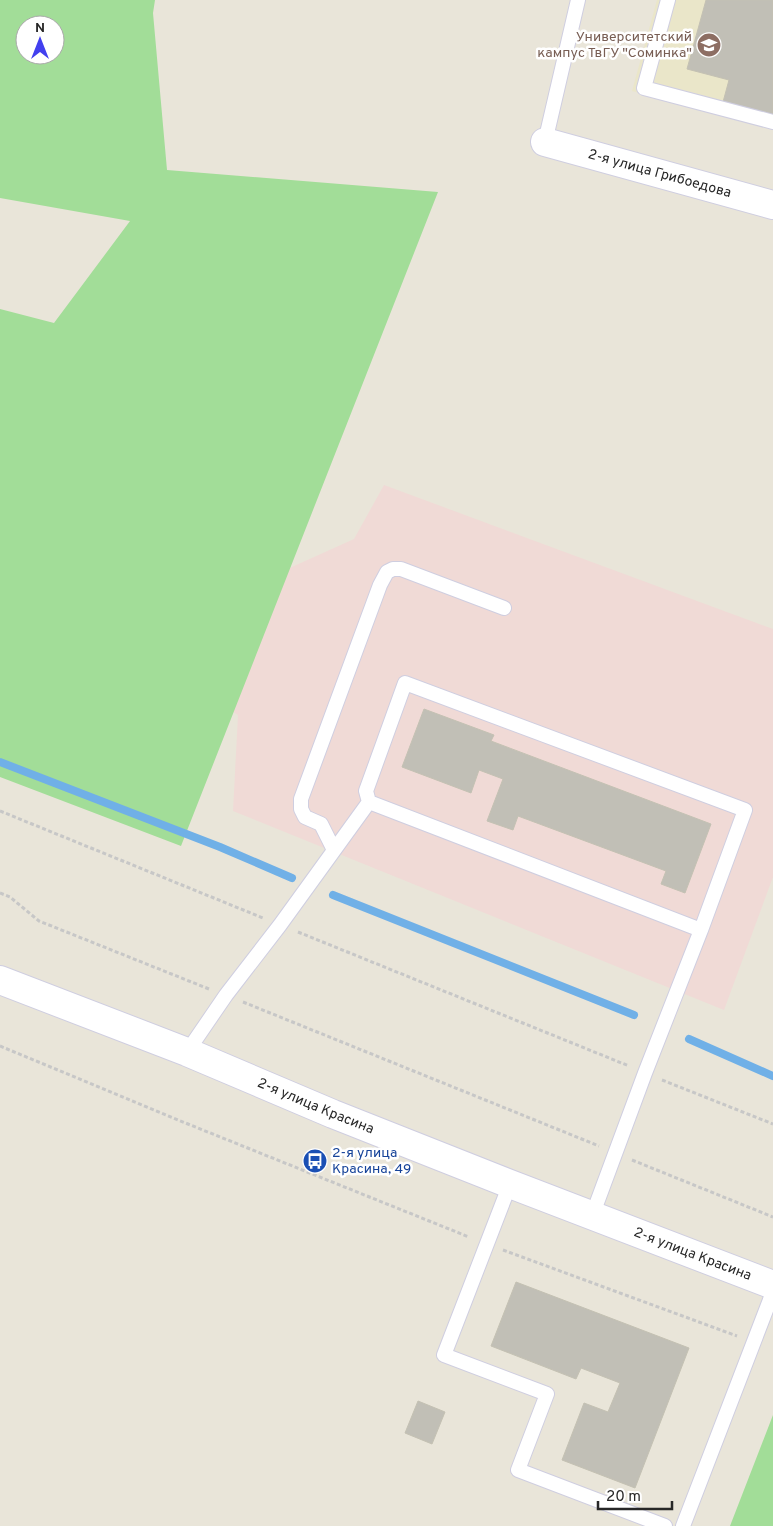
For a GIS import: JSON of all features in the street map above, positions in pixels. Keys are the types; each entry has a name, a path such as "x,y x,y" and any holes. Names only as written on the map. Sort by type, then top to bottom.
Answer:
{"main road":[{"name":"2-я улица Грибоедова","path":"545,142 773,205"},
{"name":"2-я улица Красина","path":"0,980 187,1052 333,1114 510,1184 773,1285"}],"lane":[{"path":"545,142 578,0"},
{"path":"668,0 644,88 773,122"},
{"path":"334,850 321,824 305,817 301,809 301,799 380,585 387,572 401,569 504,608"},
{"path":"369,802 366,791 406,683 745,810 592,1216"},
{"path":"187,1052 226,995 280,925 369,802"},
{"path":"369,802 701,930"},
{"path":"510,1184 444,1355 547,1394 518,1470 665,1526"},
{"path":"683,1526 773,1292"}],"path":[{"path":"0,811 773,1124"},
{"path":"0,893 10,897 39,921 773,1217"},
{"path":"0,1046 487,1244 754,1342"}],"shaded area":[{"name":"Университетский кампус ТвГУ \"Соминка\"","path":"657,0 773,0 773,128 632,91"},
{"path":"384,485 773,629 773,877 724,1010 233,811 238,715 213,699 283,571 354,539"}],"green space":[{"path":"0,0 155,0 153,13 167,170 438,192 181,846 0,777 0,309 54,323 130,221 0,198"},
{"path":"773,1415 773,1526 730,1526"}],"building":[{"path":"706,0 773,0 773,115 723,102 729,80 687,69"},
{"path":"424,709 494,735 491,741 711,824 685,893 661,884 666,871 518,816 513,830 487,821 503,779 479,770 471,793 402,767"},
{"path":"516,1282 689,1348 635,1488 562,1460 584,1403 608,1412 620,1383 581,1368 576,1379 491,1346"},
{"path":"418,1401 445,1412 432,1444 405,1433"}],"waterway":[{"path":"0,762 220,847 292,878"},
{"path":"333,895 634,1015"},
{"path":"689,1039 773,1076"}],"place":[{"name":"Университетский кампус ТвГУ \"Соминка\"","path":"709,45"},
{"name":"2-я улица Красина, 49","path":"315,1161"}]}
